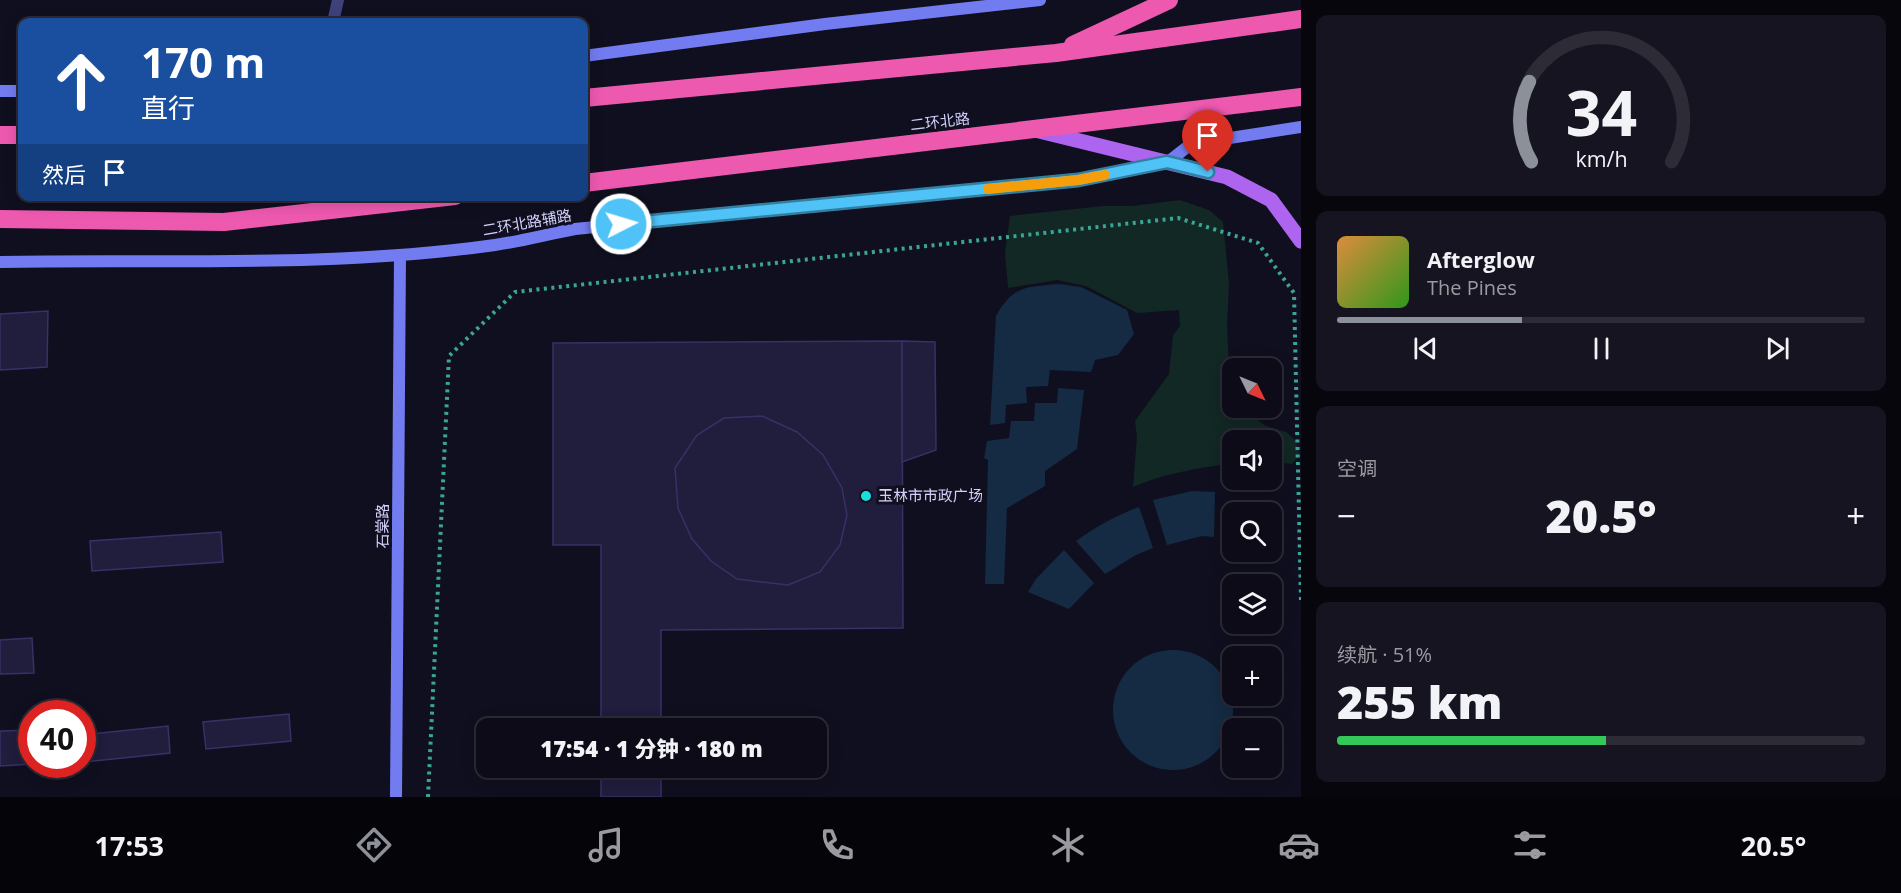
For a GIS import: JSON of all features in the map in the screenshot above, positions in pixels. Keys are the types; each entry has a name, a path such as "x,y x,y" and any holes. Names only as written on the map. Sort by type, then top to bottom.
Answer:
{"highway":[{"path":"1056,53 1169,0"},
{"path":"588,98 1056,53 1301,19"},
{"name":"二环北路","path":"588,183 1301,97"},
{"path":"0,135 18,135"},
{"path":"0,219 224,222 411,201"}],"main road":[{"path":"1034,129 1227,177 1271,200 1301,241"}],"street":[{"path":"334,18 338,0"},
{"path":"588,55 825,24 1040,0"},
{"path":"0,91 18,91"},
{"name":"二环北路辅路","path":"0,262 250,261 400,255 496,245 575,229 1078,180 1167,162 1191,144 1301,128"},
{"name":"石棠路","path":"396,797 400,255"}],"path":[{"path":"428,797 449,356 515,292 1178,218 1258,243 1294,293 1301,601"}],"green space":[{"path":"1180,200 1209,210 1223,222 1229,284 1229,358 1222,358 1222,418 1255,418 1266,426 1279,430 1222,430 1222,465 1170,475 1133,487 1137,437 1135,421 1169,374 1173,335 1180,326 1179,310 1137,313 1086,286 1057,280 1008,288 1005,253 1010,216 1103,206 1133,206"},
{"path":"1282,431 1295,440 1300,455 1292,464 1282,463"}],"water":[{"path":"1059,284 1081,287 1127,310 1134,334 1118,355 1095,360 1091,372 1050,370 1048,386 1026,387 1027,403 1006,405 1005,423 990,425 996,316 1009,298 1022,289"},
{"path":"1058,388 1084,390 1077,449 1045,471 1045,486 1007,508 1004,584 985,584 988,460 984,458 987,441 1009,438 1011,421 1034,421 1035,403 1057,403"},
{"path":"1192,491 1215,492 1214,537 1202,536 1167,545 1153,500"},
{"path":"1139,507 1153,548 1136,555 1105,574 1076,541 1106,522"},
{"path":"1064,550 1094,583 1069,609 1028,592 1036,579"},
{"path":"1161,651 1185,651 1206,660 1222,676 1222,706 1233,706 1232,718 1222,718 1222,744 1206,760 1185,769 1161,769 1140,760 1123,743 1114,722 1114,698 1123,677 1140,660"}],"building":[{"path":"48,311 47,367 0,370 0,314"},
{"path":"902,341 903,628 661,630 661,718 601,718 601,545 553,545 553,343"},
{"path":"902,341 935,342 936,450 902,462"},
{"path":"762,416 797,432 823,455 842,488 847,515 840,545 820,572 788,585 737,579 711,561 692,539 678,508 675,468 697,435 724,418"},
{"path":"221,532 223,562 92,571 90,541"},
{"path":"32,638 34,673 0,674 0,640"},
{"path":"289,714 291,741 206,749 203,722"},
{"path":"168,726 170,753 96,761 96,734"},
{"path":"18,730 18,765 0,766 0,731"},
{"path":"601,778 661,778 661,797 601,797"}],"slow traffic":[{"path":"988,189 1105,175"}],"place":[{"name":"玉林市市政广场","path":"866,496"}],"route":[{"path":"621,224 1078,180 1167,162 1208,172"}]}
